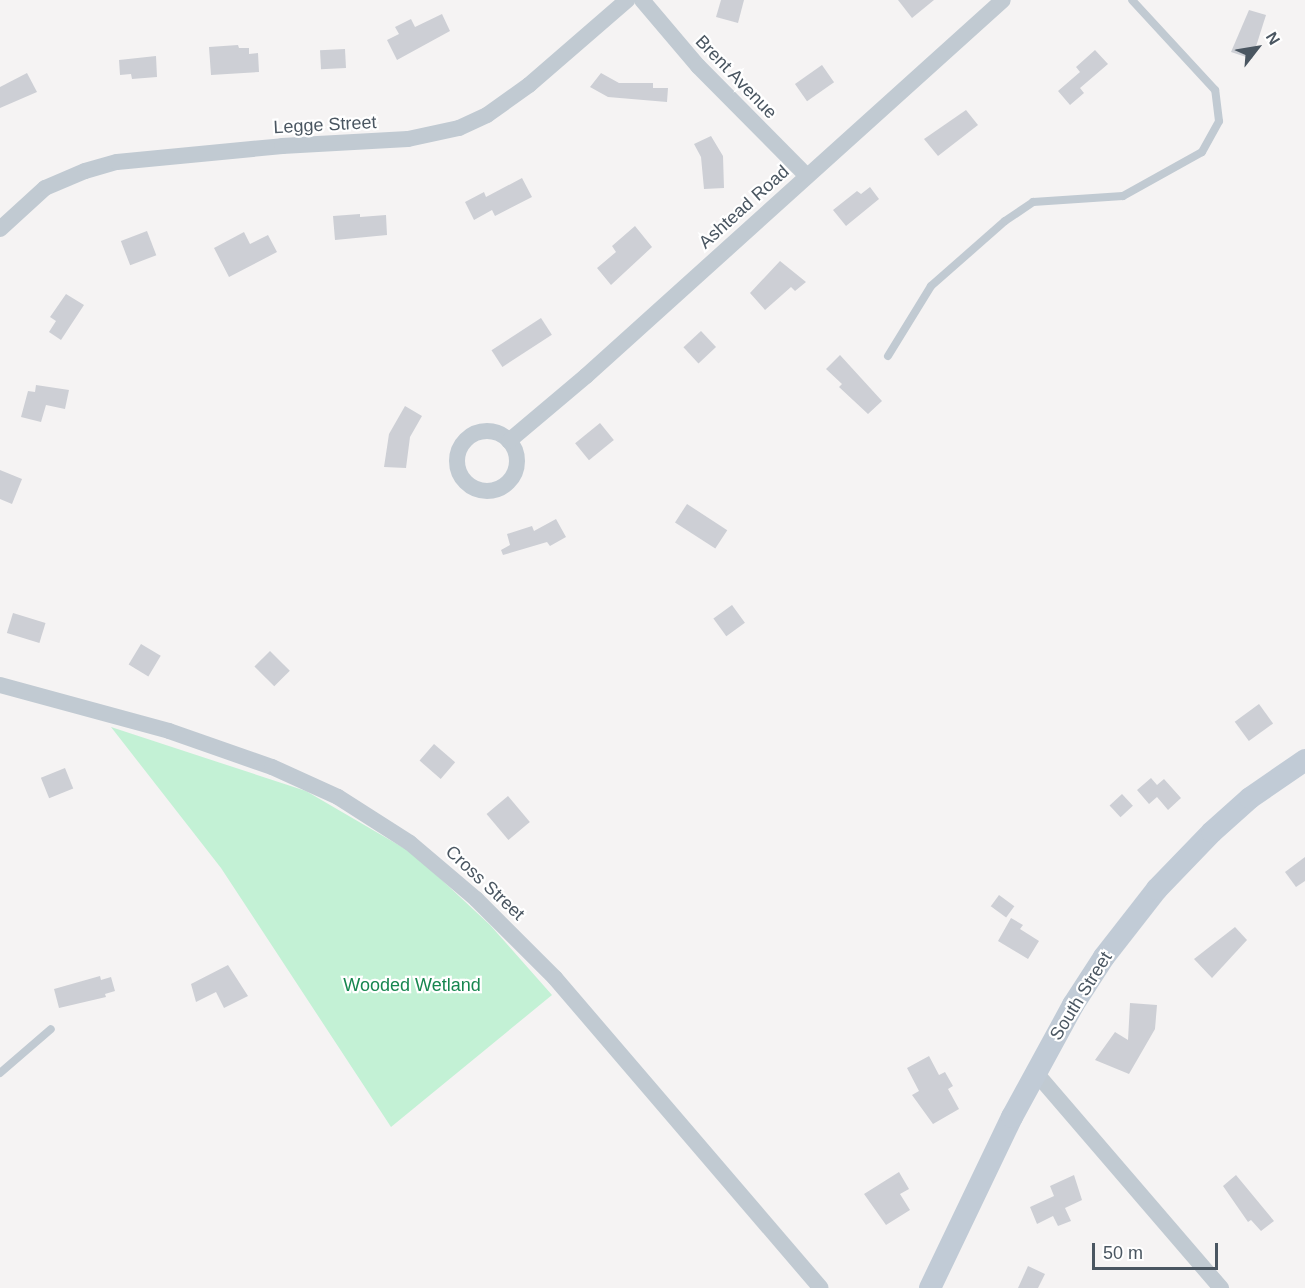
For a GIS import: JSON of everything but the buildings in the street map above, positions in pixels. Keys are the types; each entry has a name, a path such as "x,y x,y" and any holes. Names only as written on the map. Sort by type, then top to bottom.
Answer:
{"street":[{"name":"Legge Street","path":"0,229 45,188 85,171 117,162 282,146 408,140 459,128 487,115 529,86 627,0"},
{"name":"Brent Avenue","path":"642,0 691,58 807,176"},
{"name":"Ashtead Road","path":"509,441 1003,0"},
{"name":"Cross Street","path":"0,684 169,731 272,767 338,797 410,843 476,899 555,978 821,1288"},
{"name":"South Street","path":"930,1288 1036,1073 1088,980 1157,889 1230,815 1305,760"},
{"path":"1036,1073 1221,1288"}],"lane":[{"path":"888,356 932,286 1005,221 1034,202 1123,196 1202,152 1218,121 1215,90 1132,0"},
{"path":"0,1073 51,1029"}],"green space":[{"name":"Wooded Wetland","path":"111,727 306,791 414,854 490,925 552,995 391,1127 221,868"}]}
